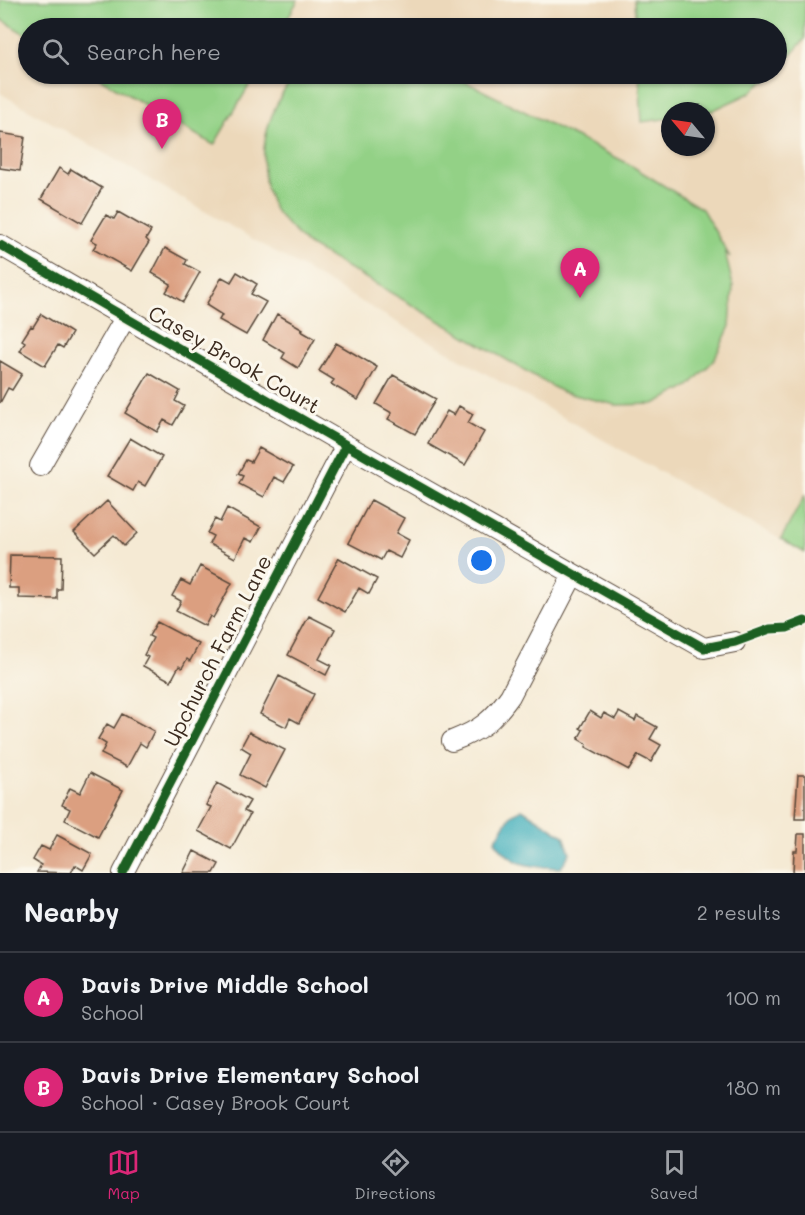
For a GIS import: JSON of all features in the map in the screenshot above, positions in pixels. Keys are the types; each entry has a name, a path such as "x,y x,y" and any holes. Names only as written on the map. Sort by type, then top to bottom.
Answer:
{"street":[{"name":"Casey Brook Court","path":"0,244 452,506 704,648 735,642"},
{"path":"40,466 125,318"},
{"name":"Upchurch Farm Lane","path":"123,873 346,445"},
{"path":"452,741 480,729 498,714 510,696 573,575"}],"shaded area":[{"path":"0,0 805,0 805,494 780,539 516,391 0,93"}],"green space":[{"path":"0,0 298,0 288,18 18,18 18,30 0,19"},
{"path":"634,0 805,0 805,39 787,60 787,18 635,18"},
{"path":"109,84 250,84 214,145"},
{"path":"289,84 470,84 627,163 702,209 730,257 725,252 733,286 730,326 714,360 689,386 654,404 616,405 562,392 305,243 274,209 266,187 264,153 266,136 277,103"},
{"path":"640,84 761,84 750,93 715,109 715,102 661,102 661,119 642,122"},
{"path":"805,495 805,553 781,539"}],"water":[{"path":"522,809 564,836 570,853 561,868 532,866 516,861 509,857 495,841 511,815"}],"building":[{"path":"0,133 25,137 20,171 0,168"},
{"path":"59,168 68,174 71,169 102,188 82,223 41,199"},
{"path":"118,212 151,231 146,239 149,242 132,271 93,249 97,243 91,240 106,215 114,219"},
{"path":"165,248 187,260 185,264 200,272 183,302 166,292 171,284 152,273"},
{"path":"237,272 257,284 251,294 266,302 246,335 219,320 222,315 206,305 222,277 231,282"},
{"path":"41,314 72,333 63,348 58,345 45,366 20,351 25,342 22,340"},
{"path":"277,314 315,339 298,368 282,358 285,353 263,340"},
{"path":"336,343 377,367 358,400 331,384 334,380 319,371"},
{"path":"0,361 22,374 12,390 8,388 0,403"},
{"path":"149,373 180,391 175,401 184,406 173,425 164,420 157,432 125,413"},
{"path":"393,375 436,399 415,434 388,419 392,413 376,404"},
{"path":"459,406 473,414 468,423 484,432 465,465 428,444 447,411 454,415"},
{"path":"130,438 162,457 145,486 138,482 133,491 107,476"},
{"path":"259,448 293,467 284,482 274,477 264,497 239,484 243,476 238,474 246,460 251,462"},
{"path":"371,500 404,518 396,533 409,540 400,558 386,551 381,560 348,543"},
{"path":"107,501 137,533 124,546 114,535 95,553 74,532"},
{"path":"227,508 261,527 253,542 245,538 235,558 209,544 213,536 207,533 215,519 220,522"},
{"path":"10,555 62,556 61,589 57,589 57,599 19,598 19,588 9,588"},
{"path":"339,558 377,579 369,594 359,588 345,612 318,597"},
{"path":"200,566 232,583 213,618 210,616 205,626 176,611 181,601 172,596 181,580 190,585"},
{"path":"309,616 335,629 319,659 331,665 326,675 288,655"},
{"path":"157,622 199,644 190,661 187,659 182,668 179,666 171,681 143,666 148,657 144,655 153,638 149,636"},
{"path":"279,676 314,694 299,723 290,718 286,727 260,714"},
{"path":"590,711 601,718 604,713 615,719 619,712 635,721 637,716 657,727 650,739 661,745 651,762 638,755 629,770 586,747 587,744 578,739 583,730 580,728"},
{"path":"122,714 154,731 146,747 140,743 127,767 101,754 106,744 98,739 107,724 114,728"},
{"path":"249,732 285,750 265,788 240,775 251,753 241,747"},
{"path":"90,773 123,790 98,837 65,820 70,809 62,805 70,788 80,793"},
{"path":"798,775 805,775 805,819 795,819"},
{"path":"217,783 250,801 244,811 250,814 231,849 198,831 211,807 206,805"},
{"path":"798,834 805,834 805,873 793,873 794,851 797,851"},
{"path":"57,835 92,854 83,870 75,865 71,873 37,872 41,865 33,860 41,846 49,850"},
{"path":"194,851 219,864 214,873 183,873"}],"cycle path":[{"path":"0,245 704,648 735,642 770,629 787,628 805,621"},
{"path":"123,873 346,445"}],"place":[{"name":"Davis Drive Elementary School","path":"162,149"},
{"name":"Davis Drive Middle School","path":"580,298"}]}
